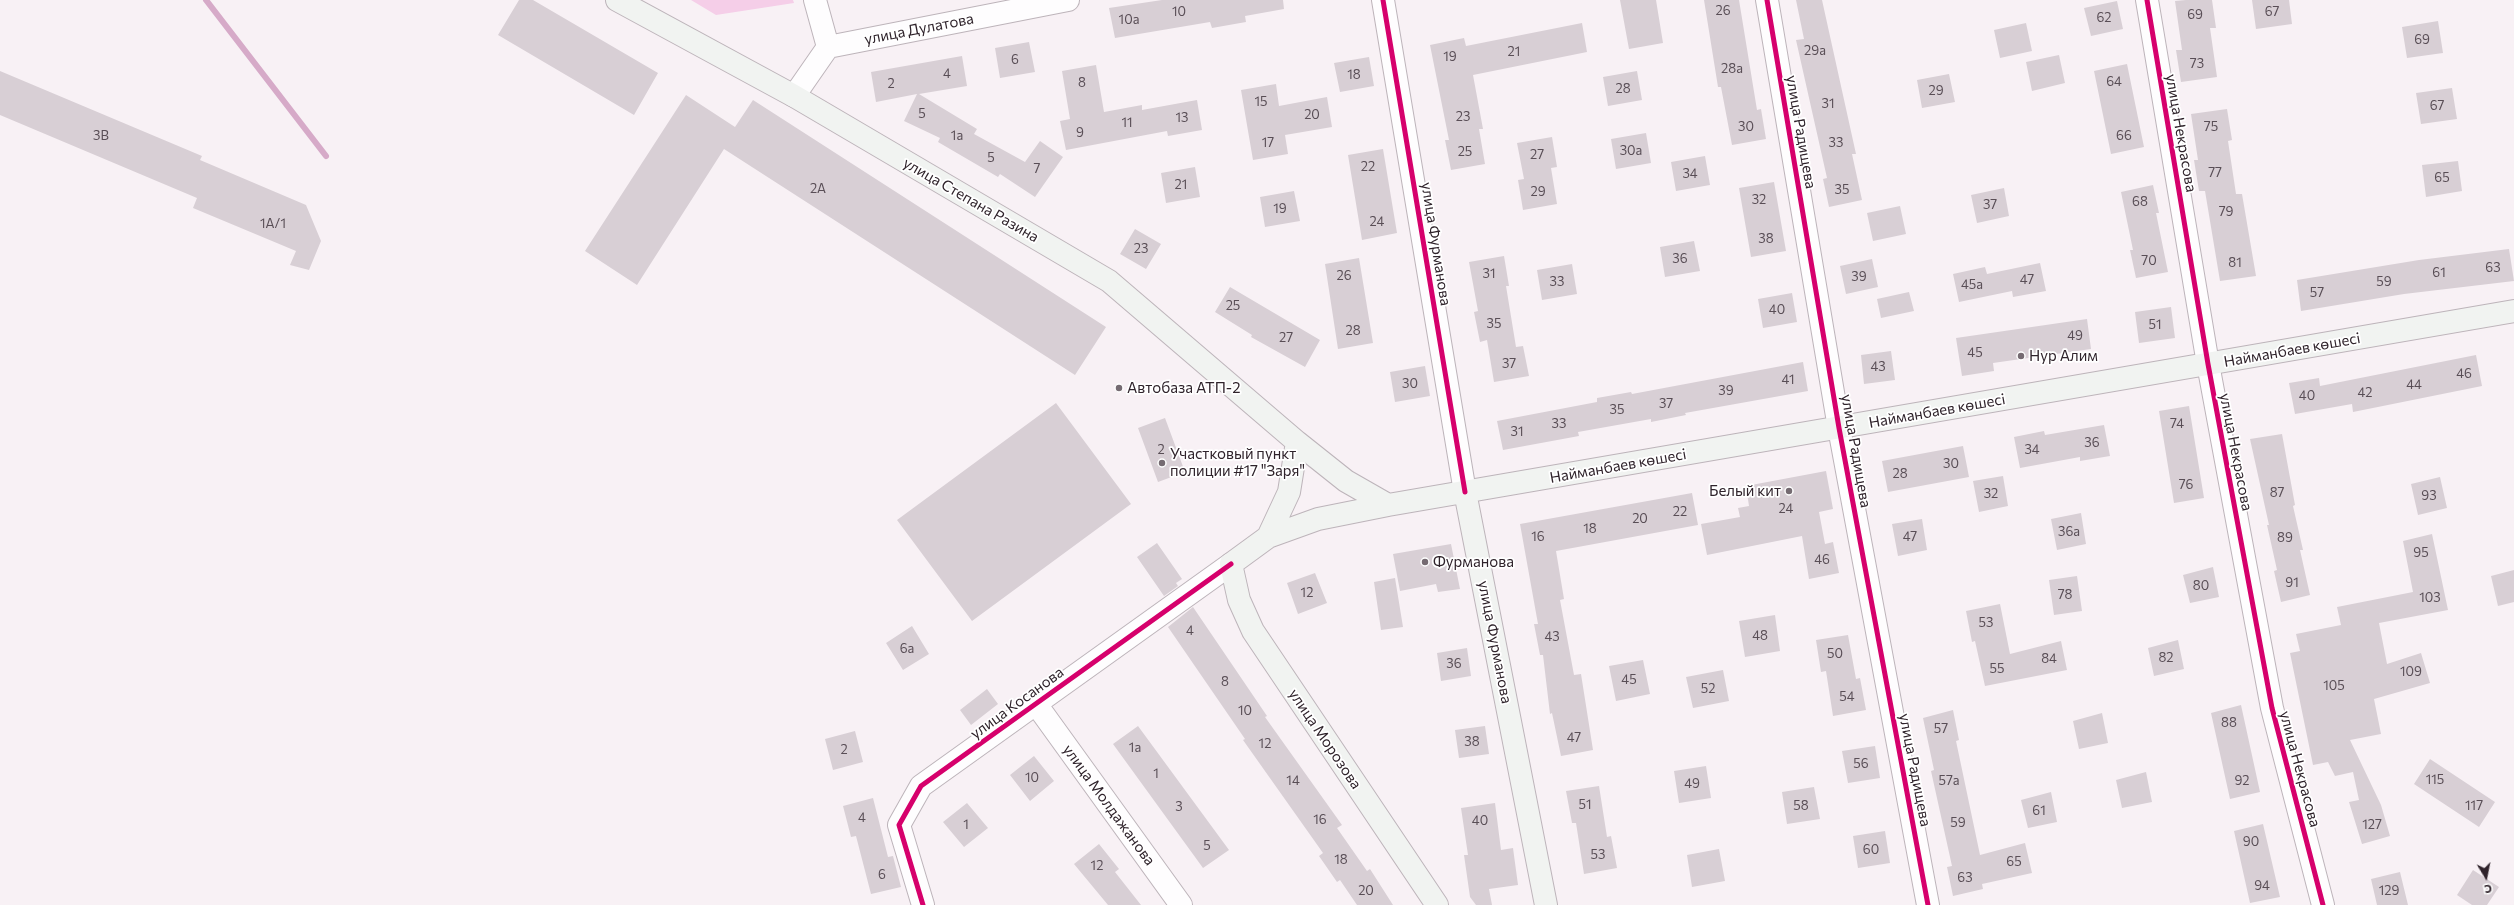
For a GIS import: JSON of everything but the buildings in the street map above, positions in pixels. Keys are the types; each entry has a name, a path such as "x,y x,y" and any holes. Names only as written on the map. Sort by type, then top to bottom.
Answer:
{"main road":[{"name":"улица Степана Разина","path":"617,0 794,96 1109,281 1296,442 1346,481 1388,505"},
{"name":"Найманбаев көшесі","path":"1268,537 1318,519 1388,505 2514,311"},
{"path":"1231,564 1268,537 1288,492 1296,442"},
{"name":"улица Фурманова","path":"1465,492 1546,905"},
{"name":"улица Морозова","path":"1231,564 1238,600 1253,631 1437,905"}],"street":[{"path":"794,96 828,47 815,0"},
{"name":"улица Дулатова","path":"828,47 1068,0"},
{"name":"улица Фурманова","path":"1383,0 1465,492"},
{"name":"улица Радищева","path":"1767,0 1839,428 1928,905"},
{"name":"улица Некрасова","path":"2147,0 2208,364 2272,708 2323,905"},
{"name":"улица Косанова","path":"923,905 899,825 921,786 1036,704 1184,595 1231,564"},
{"name":"улица Молдажанова","path":"1036,704 1181,905"}],"shaded area":[{"path":"691,0 793,0 794,3 716,15"}],"waterway":[{"path":"206,0 326,156"}],"cycle path":[{"path":"1383,0 1465,492"},
{"path":"1767,0 1839,428 1928,905"},
{"path":"2147,0 2208,364 2272,708 2323,905"},
{"path":"923,905 899,825 921,786 1231,564"}],"place":[{"name":"Нур Алим","path":"2021,356"},
{"name":"Автобаза АТП-2","path":"1119,388"},
{"name":"Участковый пункт полиции #17 \"Заря\"","path":"1162,463"},
{"name":"Белый кит","path":"1789,491"},
{"name":"Фурманова","path":"1425,562"}]}
